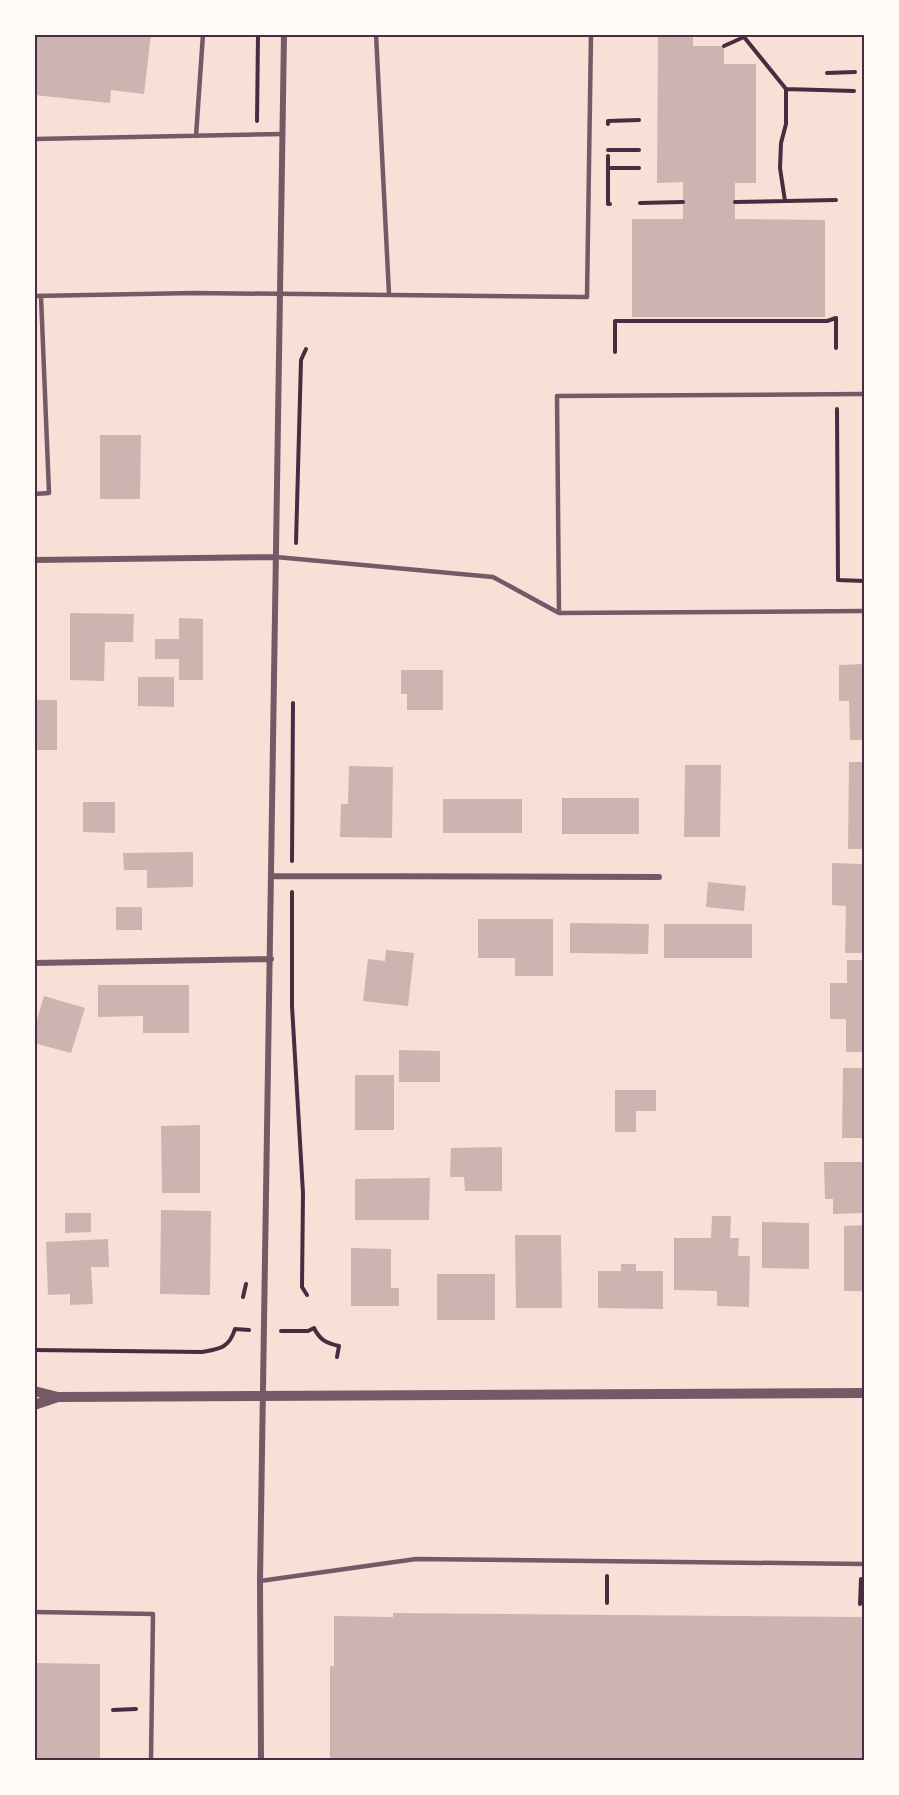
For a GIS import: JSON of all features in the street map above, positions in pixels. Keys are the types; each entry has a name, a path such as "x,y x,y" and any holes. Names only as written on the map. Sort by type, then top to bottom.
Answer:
{"street":[{"path":"261,1761 262,1395 271,959 284,34"},
{"path":"34,560 276,557"},
{"path":"271,876 659,877"},
{"path":"34,963 271,959"},
{"path":"34,1391 58,1397 864,1393"},
{"path":"34,1405 58,1397"}],"lane":[{"path":"196,136 202,34"},
{"path":"376,34 389,294"},
{"path":"34,296 194,292 587,297 591,34"},
{"path":"34,139 284,134"},
{"path":"34,494 49,493 41,296"},
{"path":"559,613 557,396 864,394"},
{"path":"276,557 493,577 559,613 864,611"},
{"path":"260,1581 417,1559 864,1564"},
{"path":"34,1612 153,1614 152,1761"}],"path":[{"path":"257,135 258,34"},
{"path":"724,46 744,36 786,89 786,124 781,143 780,168 785,201"},
{"path":"827,73 855,72"},
{"path":"786,89 854,91"},
{"path":"608,131 608,121 639,120"},
{"path":"608,140 608,204 610,204"},
{"path":"608,150 639,150"},
{"path":"608,168 639,168"},
{"path":"735,202 836,200"},
{"path":"640,203 683,202"},
{"path":"615,352 615,321 827,321 836,318 836,348"},
{"path":"296,559 300,360 306,349"},
{"path":"837,405 838,580 864,580"},
{"path":"293,693 292,1006 303,1193 302,1287 307,1295"},
{"path":"308,1332 314,1328 318,1336 326,1343 339,1347 337,1357"},
{"path":"34,1350 202,1352 219,1350 232,1338 235,1329 248,1330"},
{"path":"607,1603 608,1577"},
{"path":"860,1605 861,1579"},
{"path":"113,1710 152,1709"}],"building":[{"path":"34,34 151,34 144,94 111,90 110,103 34,95"},
{"path":"658,34 693,34 693,46 724,46 724,64 756,64 756,183 735,183 735,219 825,220 825,317 632,317 632,219 683,219 683,182 657,183"},
{"path":"100,435 141,435 140,499 100,499"},
{"path":"70,613 134,614 133,642 105,642 104,681 70,680"},
{"path":"179,618 203,619 203,680 179,680 179,659 155,659 155,639 179,639"},
{"path":"864,664 864,740 850,740 849,701 839,701 839,665"},
{"path":"401,670 443,670 443,710 407,710 407,694 401,694"},
{"path":"138,677 174,677 174,707 138,706"},
{"path":"34,700 57,700 57,750 34,750"},
{"path":"849,762 864,762 864,849 848,849"},
{"path":"685,765 721,765 720,837 684,837"},
{"path":"349,766 393,767 392,838 340,837 341,804 348,804"},
{"path":"562,798 639,798 639,834 562,834"},
{"path":"443,799 522,799 522,833 443,833"},
{"path":"83,802 115,802 115,833 83,832"},
{"path":"193,852 193,887 147,888 147,870 124,870 123,853"},
{"path":"832,863 864,864 864,953 845,953 846,906 832,905"},
{"path":"708,882 746,886 744,911 706,907"},
{"path":"116,907 142,907 142,930 116,930"},
{"path":"478,919 553,919 553,976 515,976 515,958 478,958"},
{"path":"570,923 649,924 648,954 570,953"},
{"path":"664,924 752,924 752,958 664,958"},
{"path":"386,950 414,953 408,1006 363,1001 368,959 385,961"},
{"path":"847,960 864,960 864,1052 846,1052 846,1019 830,1019 830,983 847,983"},
{"path":"98,985 189,985 189,1033 143,1033 143,1016 98,1017"},
{"path":"44,996 85,1008 71,1053 34,1043 34,1029"},
{"path":"399,1050 440,1051 440,1082 399,1082"},
{"path":"843,1068 864,1068 864,1138 842,1138"},
{"path":"355,1075 394,1075 394,1130 355,1130"},
{"path":"615,1090 656,1090 656,1111 636,1111 636,1132 615,1132"},
{"path":"200,1125 200,1193 162,1193 161,1126"},
{"path":"502,1147 502,1191 465,1191 464,1177 450,1177 451,1148"},
{"path":"824,1162 864,1162 864,1213 833,1214 833,1199 825,1199"},
{"path":"430,1178 429,1220 355,1220 355,1179"},
{"path":"161,1210 211,1211 210,1295 160,1294"},
{"path":"65,1213 91,1213 91,1232 65,1233"},
{"path":"712,1216 731,1216 730,1238 739,1238 738,1256 750,1256 749,1307 717,1306 717,1291 674,1290 674,1238 711,1238"},
{"path":"762,1222 809,1223 809,1269 762,1268"},
{"path":"864,1225 864,1291 844,1291 844,1226"},
{"path":"515,1235 561,1235 562,1308 516,1308"},
{"path":"108,1239 109,1267 91,1267 93,1304 70,1305 70,1294 48,1295 46,1242"},
{"path":"351,1248 391,1249 391,1288 399,1288 399,1306 351,1306"},
{"path":"621,1264 636,1264 636,1271 663,1271 663,1309 598,1308 598,1271 621,1271"},
{"path":"437,1274 495,1274 495,1320 437,1320"},
{"path":"393,1613 864,1617 864,1760 330,1760 330,1666 334,1666 334,1616 393,1617"},
{"path":"34,1663 100,1664 100,1760 34,1760"}]}
